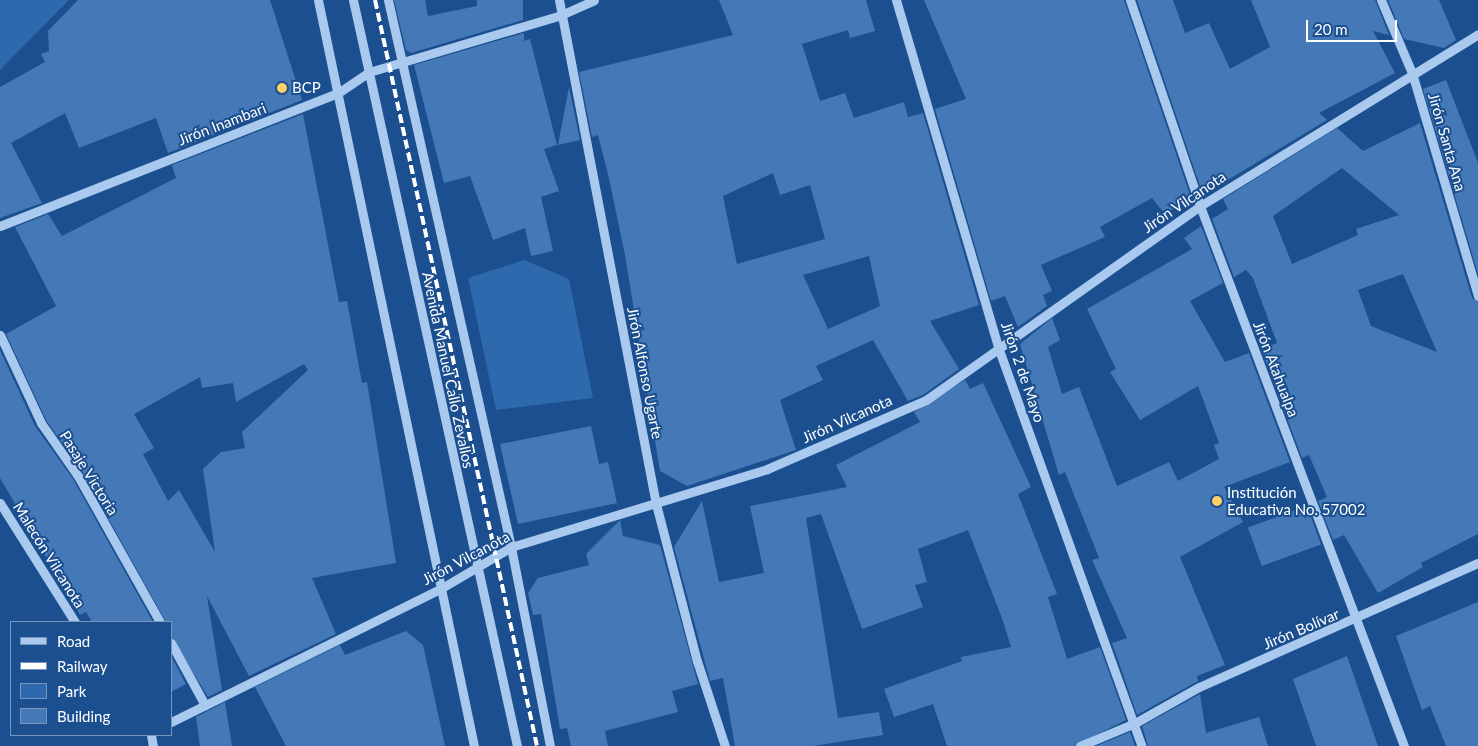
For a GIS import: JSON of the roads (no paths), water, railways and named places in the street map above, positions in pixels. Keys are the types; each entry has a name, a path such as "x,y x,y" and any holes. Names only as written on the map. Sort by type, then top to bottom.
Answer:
{"street":[{"path":"318,0 474,746"},
{"name":"Avenida Manuel Callo Zevallos","path":"353,0 517,746"},
{"name":"Avenida Manuel Callo Zevallos","path":"388,0 511,547 550,746"},
{"name":"Jirón Alfonso Ugarte","path":"560,0 561,15 656,504 697,661 725,746"},
{"name":"Jirón Inambari","path":"0,226 338,94 369,72 561,15 594,0"},
{"name":"Jirón 2 de Mayo","path":"896,0 998,347 1142,746"},
{"name":"Jirón Atahualpa","path":"1130,0 1200,206 1404,746"},
{"name":"Jirón Santa Ana","path":"1381,0 1412,73 1478,296"},
{"name":"Jirón Vilcanota","path":"172,722 440,589 511,547 767,469 926,400 998,347 1200,206 1412,73 1478,34"},
{"name":"Pasaje Victoria","path":"0,335 40,422 78,476 159,621"},
{"name":"Malecón Vilcanota","path":"0,503 74,621"},
{"name":"Jirón Bolívar","path":"1080,746 1135,723 1199,687 1356,621 1478,563"},
{"path":"172,645 205,705"}],"railway":[{"path":"375,0 537,746"}],"place":[{"name":"BCP","path":"282,88"},
{"name":"Institución Educativa No. 57002","path":"1217,501"}]}
